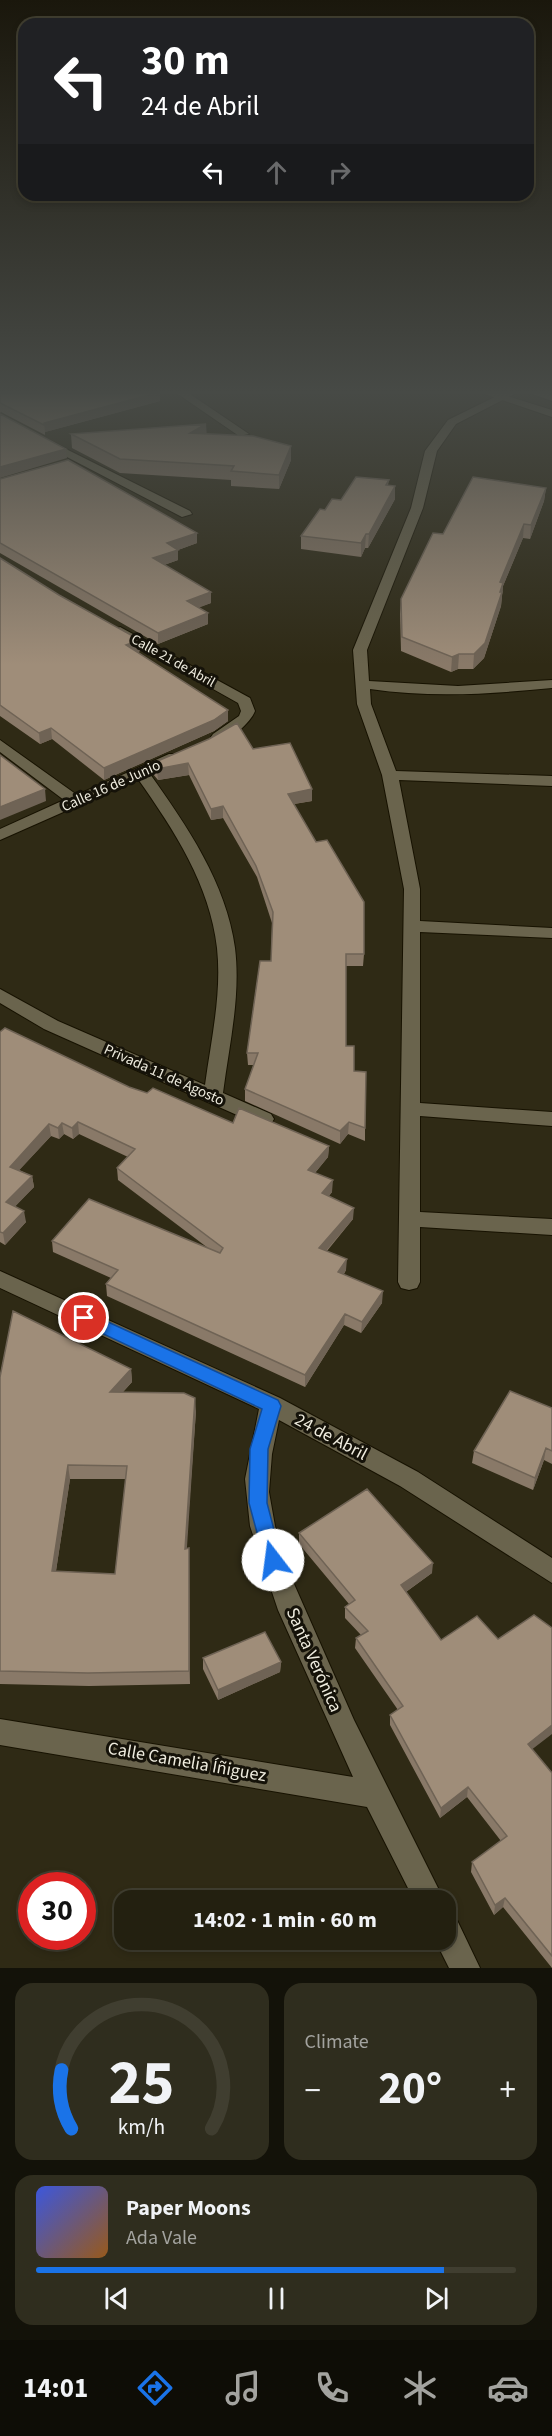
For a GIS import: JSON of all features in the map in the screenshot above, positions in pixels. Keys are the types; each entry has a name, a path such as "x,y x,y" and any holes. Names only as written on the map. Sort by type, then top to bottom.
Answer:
{"street":[{"path":"117,482 186,514"},
{"path":"409,1282 412,889 390,775 364,704 360,650 417,508 423,482"},
{"name":"Calle 21 de Abril","path":"106,623 245,701 248,711"},
{"path":"363,684 403,691 457,692 552,684"},
{"name":"Calle 16 de Junio","path":"0,835 195,747 245,718 248,711"},
{"path":"0,745 76,802"},
{"path":"141,772 175,820 204,875 222,920 227,976 213,1096"},
{"path":"390,775 552,781"},
{"path":"411,926 552,933"},
{"name":"Privada 11 de Agosto","path":"0,995 51,1025 277,1125"},
{"path":"410,1108 552,1119"},
{"path":"410,1219 552,1227"},
{"name":"24 de Abril","path":"0,1279 272,1406 409,1479 547,1566"},
{"name":"Santa Verónica","path":"272,1406 259,1449 258,1503 273,1560 299,1627 374,1794 425,1890"},
{"name":"Calle Camelia Íñiguez","path":"0,1732 374,1794"},
{"path":"456,1950 465,1968"}],"building":[{"path":"0,482 107,482 197,533 167,543 178,550 153,558 211,592 187,601 208,613 158,633 0,543"},
{"path":"353,482 388,482 386,485 395,486 369,534 366,534 361,543 301,536 320,509 325,510 332,499 341,500"},
{"path":"470,482 505,482 546,488 531,525 524,524 500,582 503,583 500,592 502,592 485,643 474,654 459,654 452,657 402,637 401,599 433,533 443,534"},
{"path":"0,558 59,595 140,640 126,645 228,710 214,720 104,768 51,728 39,733 0,705"},
{"path":"237,723 253,749 290,743 312,789 288,794 316,842 327,840 364,902 364,954 346,954 346,1046 354,1046 354,1071 366,1072 365,1128 349,1122 340,1131 245,1089 258,1053 247,1053 260,961 271,961 273,912 256,866 223,806 211,809 188,763 157,769 153,763 209,739"},
{"path":"0,755 45,789 0,807"},
{"path":"5,1028 129,1087 147,1093 153,1088 233,1123 239,1108 329,1146 308,1170 333,1180 322,1193 354,1208 319,1248 347,1259 338,1272 383,1291 362,1322 345,1314 305,1375 106,1284 118,1270 52,1241 89,1199 220,1253 223,1248 117,1168 135,1149 78,1122 72,1128 62,1123 58,1128 49,1124 10,1167 32,1176 6,1202 24,1211 3,1233 0,1232 0,1032"},
{"path":"13,1311 131,1369 110,1392 184,1393 195,1398 185,1549 189,1548 189,1671 88,1673 0,1671 0,1377","holes":["68,1465 127,1466 115,1574 52,1571"]},
{"path":"510,1391 552,1408 552,1451 546,1448 535,1478 474,1451"},
{"path":"367,1489 433,1563 401,1585 441,1640 477,1616 498,1639 534,1615 552,1628 552,1725 528,1744 552,1773 552,1956 505,1898 495,1905 472,1862 507,1836 468,1787 441,1808 390,1715 403,1706 356,1638 368,1631 345,1607 355,1600 299,1533"},
{"path":"265,1632 281,1662 218,1690 203,1658"}],"route":[{"path":"84,1318 272,1406 259,1449 258,1503 273,1560"}]}
